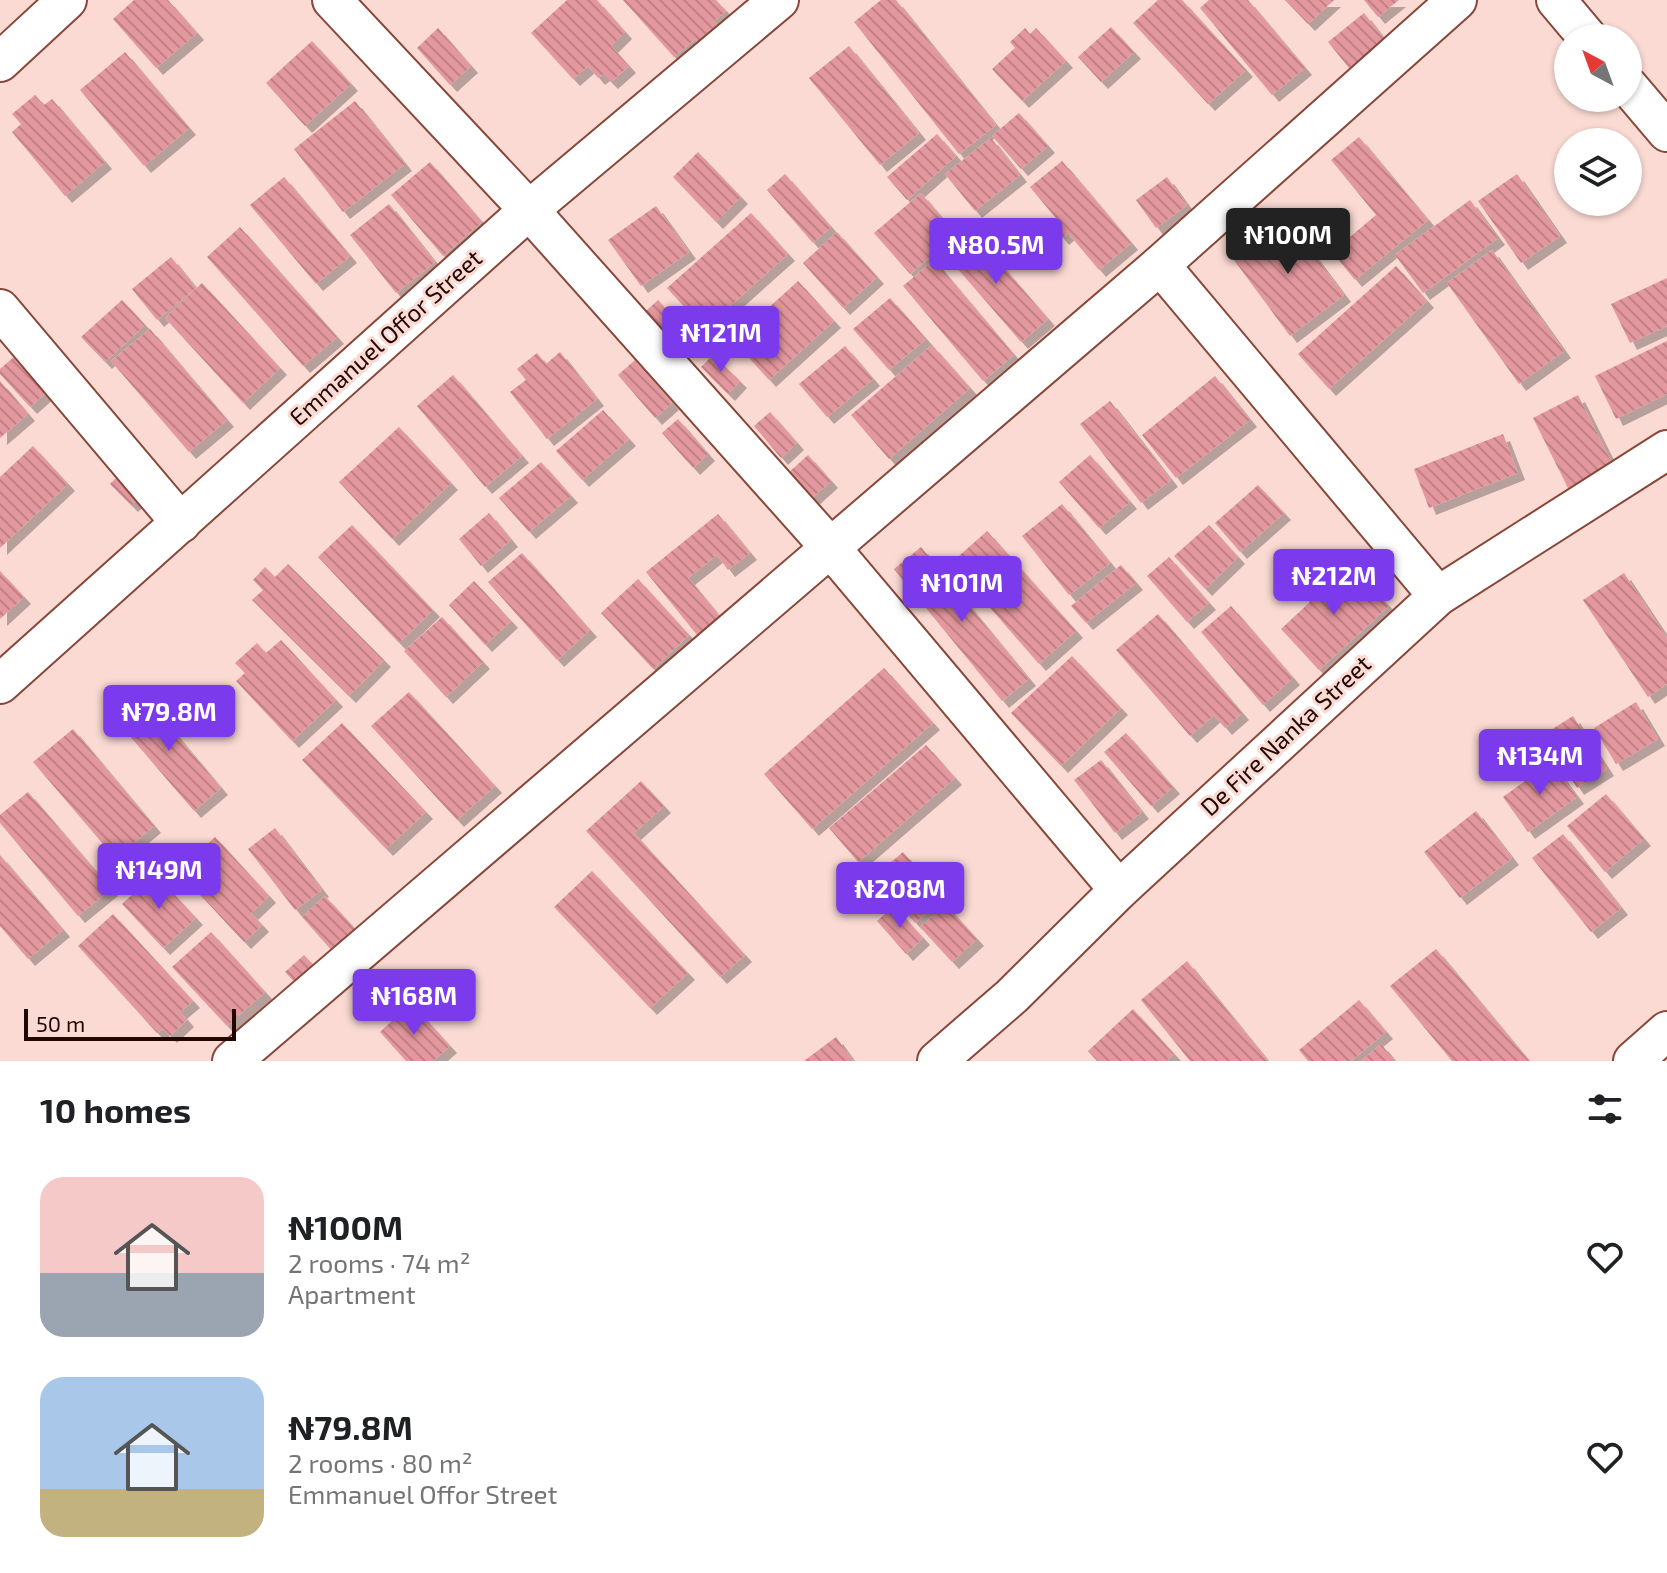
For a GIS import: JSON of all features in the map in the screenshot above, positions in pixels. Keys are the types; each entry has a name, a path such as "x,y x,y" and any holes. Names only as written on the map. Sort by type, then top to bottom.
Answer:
{"street":[{"path":"0,62 67,0"},
{"path":"332,0 529,210 829,546 1119,890"},
{"name":"Emmanuel Offor Street","path":"0,684 529,210 779,0"},
{"path":"232,1061 1160,265 1457,0"},
{"path":"1556,0 1576,24"},
{"path":"1642,103 1667,132"},
{"path":"1160,265 1438,596"},
{"path":"0,309 181,523"},
{"name":"De Fire Nanka Street","path":"937,1061 1012,996 1119,890 1438,596 1667,450"},
{"path":"1633,1061 1667,1031"}],"building":[{"path":"134,0 168,0 197,33 156,68 113,19"},
{"path":"567,0 597,0 625,32 611,46 629,66 611,82 603,74 598,78 588,66 573,79 531,33"},
{"path":"623,0 716,0 726,11 714,21 718,26 699,44 695,39 674,57"},
{"path":"881,0 896,0 996,125 959,154 854,22"},
{"path":"1158,0 1182,0 1246,70 1208,104 1133,23"},
{"path":"1209,0 1248,0 1305,68 1272,95 1200,8"},
{"path":"1285,0 1334,0 1308,24"},
{"path":"1364,0 1399,0 1378,17"},
{"path":"1364,13 1385,40 1349,68 1328,42"},
{"path":"1111,27 1134,52 1101,82 1078,57"},
{"path":"438,28 471,66 450,85 417,48"},
{"path":"1025,28 1030,34 1036,28 1066,61 1022,101 992,69 1015,48 1010,42"},
{"path":"312,41 351,84 305,126 266,83"},
{"path":"849,46 919,133 880,165 809,78"},
{"path":"125,52 189,128 144,166 80,90"},
{"path":"35,95 44,105 52,99 105,162 65,196 12,132 21,124 12,114"},
{"path":"355,101 405,164 343,212 294,149"},
{"path":"1019,113 1048,146 1021,169 992,136"},
{"path":"937,134 956,156 907,200 887,177"},
{"path":"1359,137 1428,220 1355,280 1332,252 1376,215 1331,160"},
{"path":"991,138 1020,175 975,211 945,174"},
{"path":"698,152 741,197 716,222 673,177"},
{"path":"1062,161 1131,243 1099,270 1068,233 1062,238 1053,227 1059,222 1030,187"},
{"path":"430,162 482,222 443,256 391,195"},
{"path":"785,174 831,227 813,243 767,190"},
{"path":"1517,174 1560,236 1521,263 1478,201"},
{"path":"284,177 350,256 316,284 250,205"},
{"path":"1167,177 1187,205 1156,228 1136,200"},
{"path":"921,193 956,235 910,274 874,233"},
{"path":"1470,200 1498,238 1423,293 1395,255"},
{"path":"389,204 435,262 396,293 350,235"},
{"path":"656,206 689,252 641,286 608,240"},
{"path":"751,213 788,254 704,329 696,321 691,326 681,315 687,310 667,288"},
{"path":"1285,216 1344,295 1290,336 1231,256"},
{"path":"240,227 337,337 303,366 207,257"},
{"path":"971,230 1048,319 1021,342 944,253"},
{"path":"837,232 877,277 843,308 803,263"},
{"path":"1492,250 1564,351 1519,384 1447,283"},
{"path":"171,257 196,288 157,320 132,289"},
{"path":"934,260 1014,355 983,381 903,286"},
{"path":"1396,266 1427,301 1329,389 1298,354"},
{"path":"1667,278 1667,326 1630,343 1611,304"},
{"path":"798,281 834,321 769,380 733,340"},
{"path":"202,283 280,368 243,403 165,318"},
{"path":"890,298 926,339 889,370 853,329"},
{"path":"122,300 145,325 105,362 81,337"},
{"path":"658,300 684,328 671,340 646,311"},
{"path":"150,329 227,420 189,452 111,361"},
{"path":"1667,341 1667,394 1616,419 1595,376"},
{"path":"932,345 970,388 889,459 851,415"},
{"path":"845,346 873,379 827,417 799,384"},
{"path":"560,352 597,399 547,439 510,392 526,380 517,369 537,353 546,364"},
{"path":"16,355 48,391 30,407 0,374 0,369"},
{"path":"713,355 740,381 728,394 701,367"},
{"path":"635,360 672,403 655,418 618,375"},
{"path":"453,375 522,456 485,487 417,406"},
{"path":"1215,376 1250,420 1176,478 1142,435"},
{"path":"0,381 28,414 0,438"},
{"path":"1578,395 1613,465 1568,488 1533,418"},
{"path":"1110,401 1171,480 1141,503 1080,424"},
{"path":"603,410 629,439 582,480 556,451"},
{"path":"770,412 797,443 781,458 754,426"},
{"path":"678,419 708,454 693,468 662,433"},
{"path":"399,427 451,483 392,539 339,482"},
{"path":"1503,434 1518,473 1429,508 1414,469"},
{"path":"33,446 68,484 0,548 0,477"},
{"path":"808,455 831,481 810,500 787,474"},
{"path":"1090,455 1130,502 1099,528 1059,482"},
{"path":"541,462 571,496 529,532 499,498"},
{"path":"122,472 144,493 131,505 110,484"},
{"path":"1258,485 1284,513 1240,552 1215,523"},
{"path":"1062,504 1110,563 1069,595 1022,536"},
{"path":"489,513 511,540 481,566 459,539"},
{"path":"718,514 750,553 728,570 717,555 688,578 720,617 697,635 646,572"},
{"path":"352,525 433,610 399,643 318,557"},
{"path":"1209,525 1238,557 1205,589 1174,556"},
{"path":"987,531 1076,631 1039,664 951,563"},
{"path":"921,547 1029,679 1002,701 894,569"},
{"path":"522,553 590,630 557,660 488,582"},
{"path":"1169,557 1209,603 1187,622 1147,576"},
{"path":"288,564 384,660 349,696 252,600 263,590 253,580 265,567 275,577"},
{"path":"1121,565 1136,583 1086,623 1071,606"},
{"path":"1351,565 1389,606 1319,670 1281,629 1310,602 1304,596 1322,580 1327,587"},
{"path":"0,571 24,597 0,619"},
{"path":"1624,573 1667,638 1667,684 1648,697 1583,600"},
{"path":"638,579 689,635 653,669 601,613"},
{"path":"474,581 511,621 485,645 449,605"},
{"path":"1231,606 1293,678 1263,705 1201,632"},
{"path":"1158,614 1242,713 1225,728 1214,715 1190,736 1116,650"},
{"path":"442,617 483,662 446,697 404,651"},
{"path":"281,640 336,700 292,741 236,681 245,673 235,663 257,643 266,653"},
{"path":"1072,656 1121,708 1061,766 1011,713"},
{"path":"884,668 933,723 812,829 764,774"},
{"path":"409,692 495,786 457,820 371,726"},
{"path":"144,696 221,788 194,811 116,720"},
{"path":"1636,702 1658,739 1616,764 1594,728"},
{"path":"1573,716 1607,769 1577,788 1543,735"},
{"path":"342,723 426,812 386,849 302,760"},
{"path":"73,729 154,826 115,858 33,762"},
{"path":"1126,733 1173,787 1151,806 1104,752"},
{"path":"926,745 955,778 858,862 829,828"},
{"path":"1101,760 1142,812 1115,833 1074,780"},
{"path":"1551,762 1577,797 1528,832 1503,797"},
{"path":"641,781 664,806 634,833 745,955 720,977 586,831"},
{"path":"28,792 111,889 78,916 0,823 0,815"},
{"path":"1606,794 1644,839 1605,872 1567,826"},
{"path":"1476,811 1512,858 1460,898 1424,852"},
{"path":"275,828 322,890 295,910 248,849"},
{"path":"1563,834 1621,908 1591,932 1532,858"},
{"path":"215,837 269,896 251,913 262,925 244,942 178,871"},
{"path":"903,852 944,899 915,923 875,876"},
{"path":"0,855 63,930 28,959 0,926"},
{"path":"592,871 688,973 650,1008 554,907"},
{"path":"155,874 196,918 163,948 122,904"},
{"path":"325,896 357,931 334,953 302,917"},
{"path":"946,905 977,939 952,962 920,927"},
{"path":"894,906 923,938 906,954 877,921"},
{"path":"113,914 193,1001 180,1012 187,1020 170,1036 163,1029 157,1033 78,946"},
{"path":"211,932 265,992 227,1026 172,967"},
{"path":"1436,949 1529,1061 1452,1061 1390,986"},
{"path":"304,955 321,973 302,990 285,972"},
{"path":"1187,961 1268,1061 1190,1061 1141,1000"},
{"path":"1359,1000 1386,1032 1351,1061 1308,1061 1299,1050"},
{"path":"411,1003 450,1046 433,1061 406,1061 380,1032"},
{"path":"1133,1009 1174,1054 1166,1061 1097,1061 1088,1051"},
{"path":"836,1037 853,1061 804,1061"},
{"path":"1381,1044 1395,1061 1361,1061"}]}
